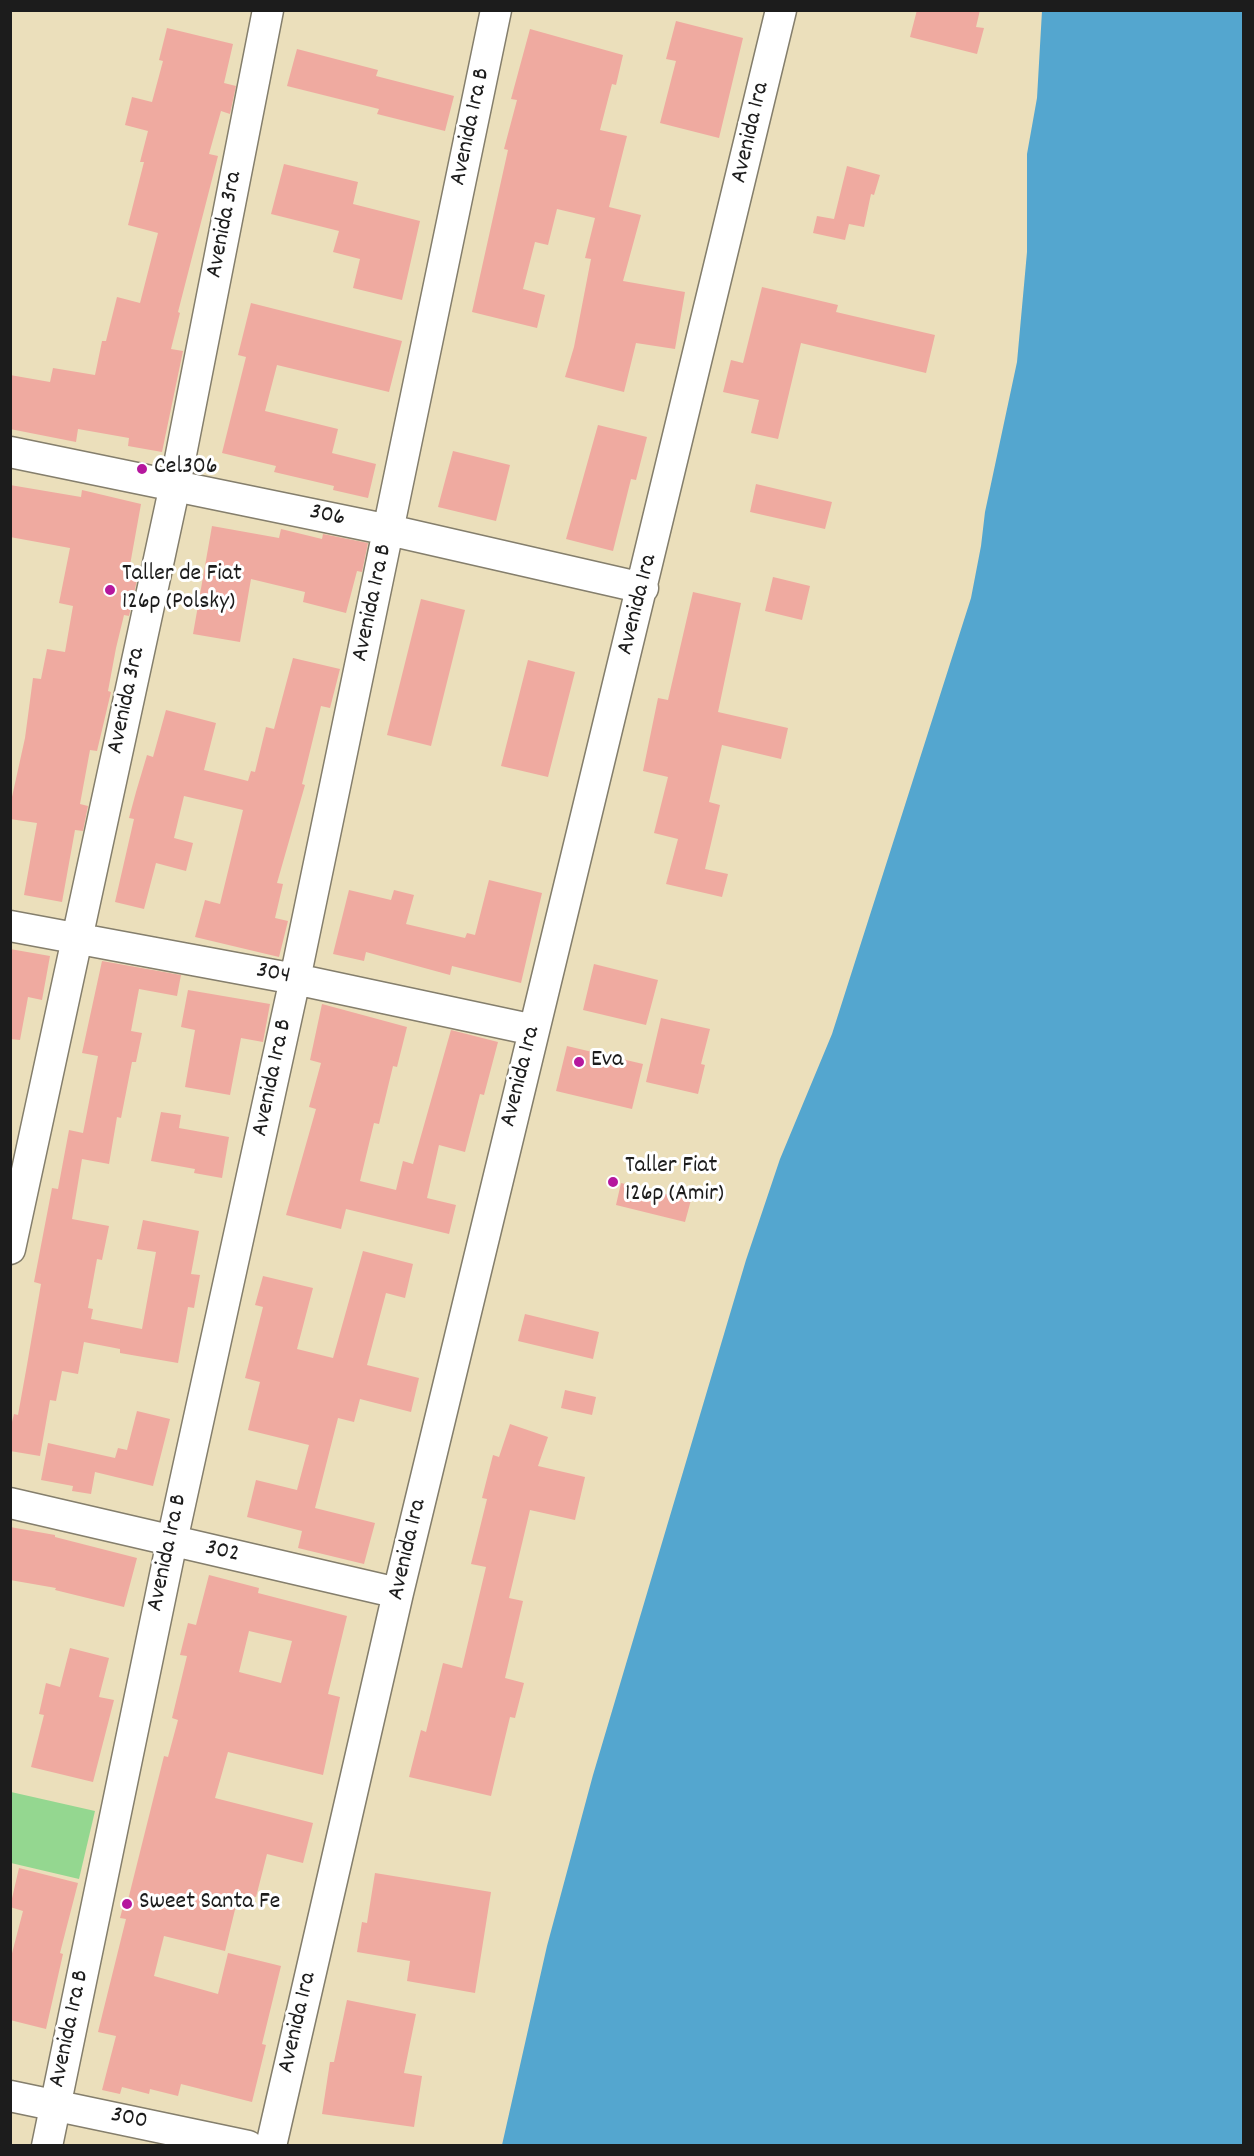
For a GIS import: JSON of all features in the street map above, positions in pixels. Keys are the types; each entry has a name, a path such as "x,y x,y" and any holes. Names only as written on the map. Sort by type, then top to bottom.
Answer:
{"street":[{"name":"Avenida 3ra","path":"10,1249 175,485 268,10"},
{"name":"Avenida 1ra B","path":"47,2145 171,1541 296,979 496,10"},
{"name":"Avenida 1ra","path":"270,2145 398,1593 781,10"},
{"name":"306","path":"10,452 389,530 643,588"},
{"name":"304","path":"10,926 296,979 534,1029"},
{"name":"302","path":"10,1503 398,1593"},
{"name":"300","path":"10,2096 248,2145"}],"green space":[{"path":"11,1792 95,1811 79,1879 11,1863"}],"water":[{"path":"1042,11 1243,11 1243,2145 502,2145 547,1946 593,1775 746,1260 780,1159 832,1034 971,598 985,512 1017,362 1027,252 1027,154 1037,98"}],"building":[{"path":"917,10 980,10 976,27 984,28 977,54 910,37"},
{"path":"676,21 743,38 719,138 660,123 676,61 666,59"},
{"path":"167,28 233,44 224,83 236,86 230,114 221,111 209,154 218,156 178,312 180,313 171,349 183,351 162,452 128,446 129,438 78,429 76,442 10,429 10,375 50,382 53,368 95,375 102,341 106,341 117,297 140,303 158,233 128,225 144,162 140,162 148,131 125,125 132,97 152,102 163,61 159,60"},
{"path":"530,29 623,55 616,85 612,84 600,130 627,136 609,207 641,215 623,281 685,292 675,349 636,343 624,392 565,377 574,347 591,259 585,258 595,218 557,209 548,245 535,242 523,289 545,295 537,328 472,312 508,150 504,149 517,100 511,99"},
{"path":"297,49 378,70 376,76 454,96 445,131 377,114 379,109 287,86"},
{"path":"284,164 358,182 353,204 420,221 402,300 353,288 360,259 333,252 339,231 271,214"},
{"path":"847,166 880,175 874,195 871,194 864,227 849,224 845,240 813,233 817,216 834,219"},
{"path":"762,287 838,305 836,312 935,335 926,373 801,343 778,439 751,433 759,400 723,392 731,360 743,363"},
{"path":"251,303 402,341 389,392 277,365 265,411 338,429 332,453 376,464 368,498 333,490 334,486 274,472 276,466 222,453 246,357 238,355"},
{"path":"598,425 647,437 636,480 631,479 613,551 566,539"},
{"path":"453,451 510,465 496,521 438,507"},
{"path":"756,484 832,502 825,529 750,512"},
{"path":"10,485 81,497 82,490 141,504 130,565 140,566 129,616 124,615 116,648 108,691 111,692 97,751 90,750 80,804 88,806 83,831 75,830 62,902 24,895 37,823 10,819 10,806 25,738 33,678 41,679 47,649 65,652 73,606 59,603 70,548 10,537"},
{"path":"212,526 279,538 281,529 322,539 323,534 368,543 362,572 357,571 346,613 303,602 305,592 251,579 240,642 193,634"},
{"path":"773,577 810,586 802,620 765,611"},
{"path":"693,592 741,603 718,712 788,728 781,759 722,745 709,802 720,805 705,869 728,874 722,897 666,884 678,839 654,833 668,777 643,771 658,698 668,700"},
{"path":"421,599 465,610 431,746 387,735"},
{"path":"293,658 340,669 330,708 321,706 302,784 305,785 277,883 283,884 275,918 288,921 279,957 195,937 205,900 220,904 243,810 184,796 174,838 193,843 186,871 156,863 144,909 115,902 134,819 129,818 147,755 153,757 166,710 216,723 204,770 248,781 251,771 255,772 266,727 274,729"},
{"path":"528,660 575,672 548,777 501,766"},
{"path":"489,880 542,893 521,983 452,966 450,975 366,952 364,961 333,954 349,890 391,900 394,890 414,895 406,924 465,938 467,933 475,935"},
{"path":"10,949 50,956 42,1000 28,997 20,1040 10,1039"},
{"path":"102,961 181,975 177,996 139,989 131,1031 142,1033 136,1062 132,1062 121,1118 117,1117 109,1164 82,1159 72,1219 109,1226 102,1260 97,1259 88,1308 93,1309 91,1319 142,1329 156,1252 137,1249 143,1220 199,1231 191,1274 200,1275 194,1308 188,1307 178,1363 120,1353 120,1349 84,1342 78,1374 62,1371 56,1401 50,1400 40,1456 10,1451 10,1430 14,1414 18,1415 27,1365 41,1284 34,1282 52,1188 58,1189 69,1130 83,1133 98,1056 82,1053"},
{"path":"594,964 658,980 646,1025 583,1010"},
{"path":"188,990 270,1004 263,1042 241,1038 230,1095 185,1087 195,1030 181,1027"},
{"path":"322,1004 407,1027 397,1067 393,1066 379,1124 374,1123 360,1181 396,1190 403,1161 413,1164 451,1030 498,1042 484,1095 480,1094 465,1152 439,1145 427,1198 456,1205 449,1234 346,1209 341,1229 286,1215 316,1109 309,1107 321,1063 310,1060"},
{"path":"661,1018 710,1029 701,1064 705,1065 698,1094 646,1082"},
{"path":"567,1046 643,1064 632,1109 556,1091"},
{"path":"161,1112 181,1115 179,1128 229,1137 222,1178 194,1173 195,1169 151,1161"},
{"path":"621,1183 691,1200 685,1222 616,1205"},
{"path":"363,1251 413,1264 405,1298 386,1293 367,1365 419,1378 411,1412 360,1399 354,1422 338,1418 315,1508 375,1523 364,1564 298,1548 302,1531 247,1517 256,1480 297,1490 309,1445 248,1430 260,1382 245,1378 263,1307 255,1305 263,1276 313,1288 297,1349 333,1358"},
{"path":"525,1314 599,1332 593,1359 518,1341"},
{"path":"565,1390 596,1397 592,1415 561,1408"},
{"path":"137,1411 170,1419 153,1486 95,1472 91,1494 72,1491 73,1486 41,1480 48,1443 115,1458 118,1448 127,1450"},
{"path":"510,1424 548,1437 538,1466 585,1477 575,1520 530,1510 509,1598 523,1601 505,1678 524,1683 515,1718 510,1717 491,1796 409,1777 421,1730 426,1732 443,1663 462,1668 486,1567 471,1564 487,1499 482,1498 493,1455 499,1457"},
{"path":"10,1527 55,1535 55,1537 137,1558 124,1607 55,1590 56,1588 10,1580"},
{"path":"209,1575 259,1588 258,1593 347,1616 328,1694 340,1697 323,1775 228,1752 215,1798 313,1823 303,1863 267,1854 256,1897 239,1893 225,1951 164,1936 154,1976 218,1994 228,1953 281,1966 262,2044 266,2045 252,2102 181,2084 178,2096 150,2089 149,2094 122,2087 120,2094 102,2090 116,2036 98,2032 126,1919 120,1918 125,1899 128,1900 164,1756 168,1757 178,1720 172,1718 187,1656 180,1655 188,1623 196,1625","holes":["249,1631 292,1641 281,1683 239,1672"]},
{"path":"70,1648 109,1658 99,1697 114,1700 93,1782 31,1767 44,1715 39,1714 46,1683 60,1687"},
{"path":"19,1868 78,1883 60,1953 63,1954 46,2029 10,2020 10,1961 23,1911 10,1907"},
{"path":"375,1873 491,1892 475,1993 407,1981 410,1961 357,1952 362,1922 367,1923"},
{"path":"347,2000 416,2014 404,2073 422,2076 414,2127 322,2114 330,2062 334,2062"}],"place":[{"name":"Cel306","path":"142,469"},
{"name":"Taller de Fiat 126p (Polsky)","path":"110,590"},
{"name":"Eva","path":"579,1062"},
{"name":"Taller Fiat 126p (Amir)","path":"613,1182"},
{"name":"Sweet Santa Fe","path":"127,1904"}]}
